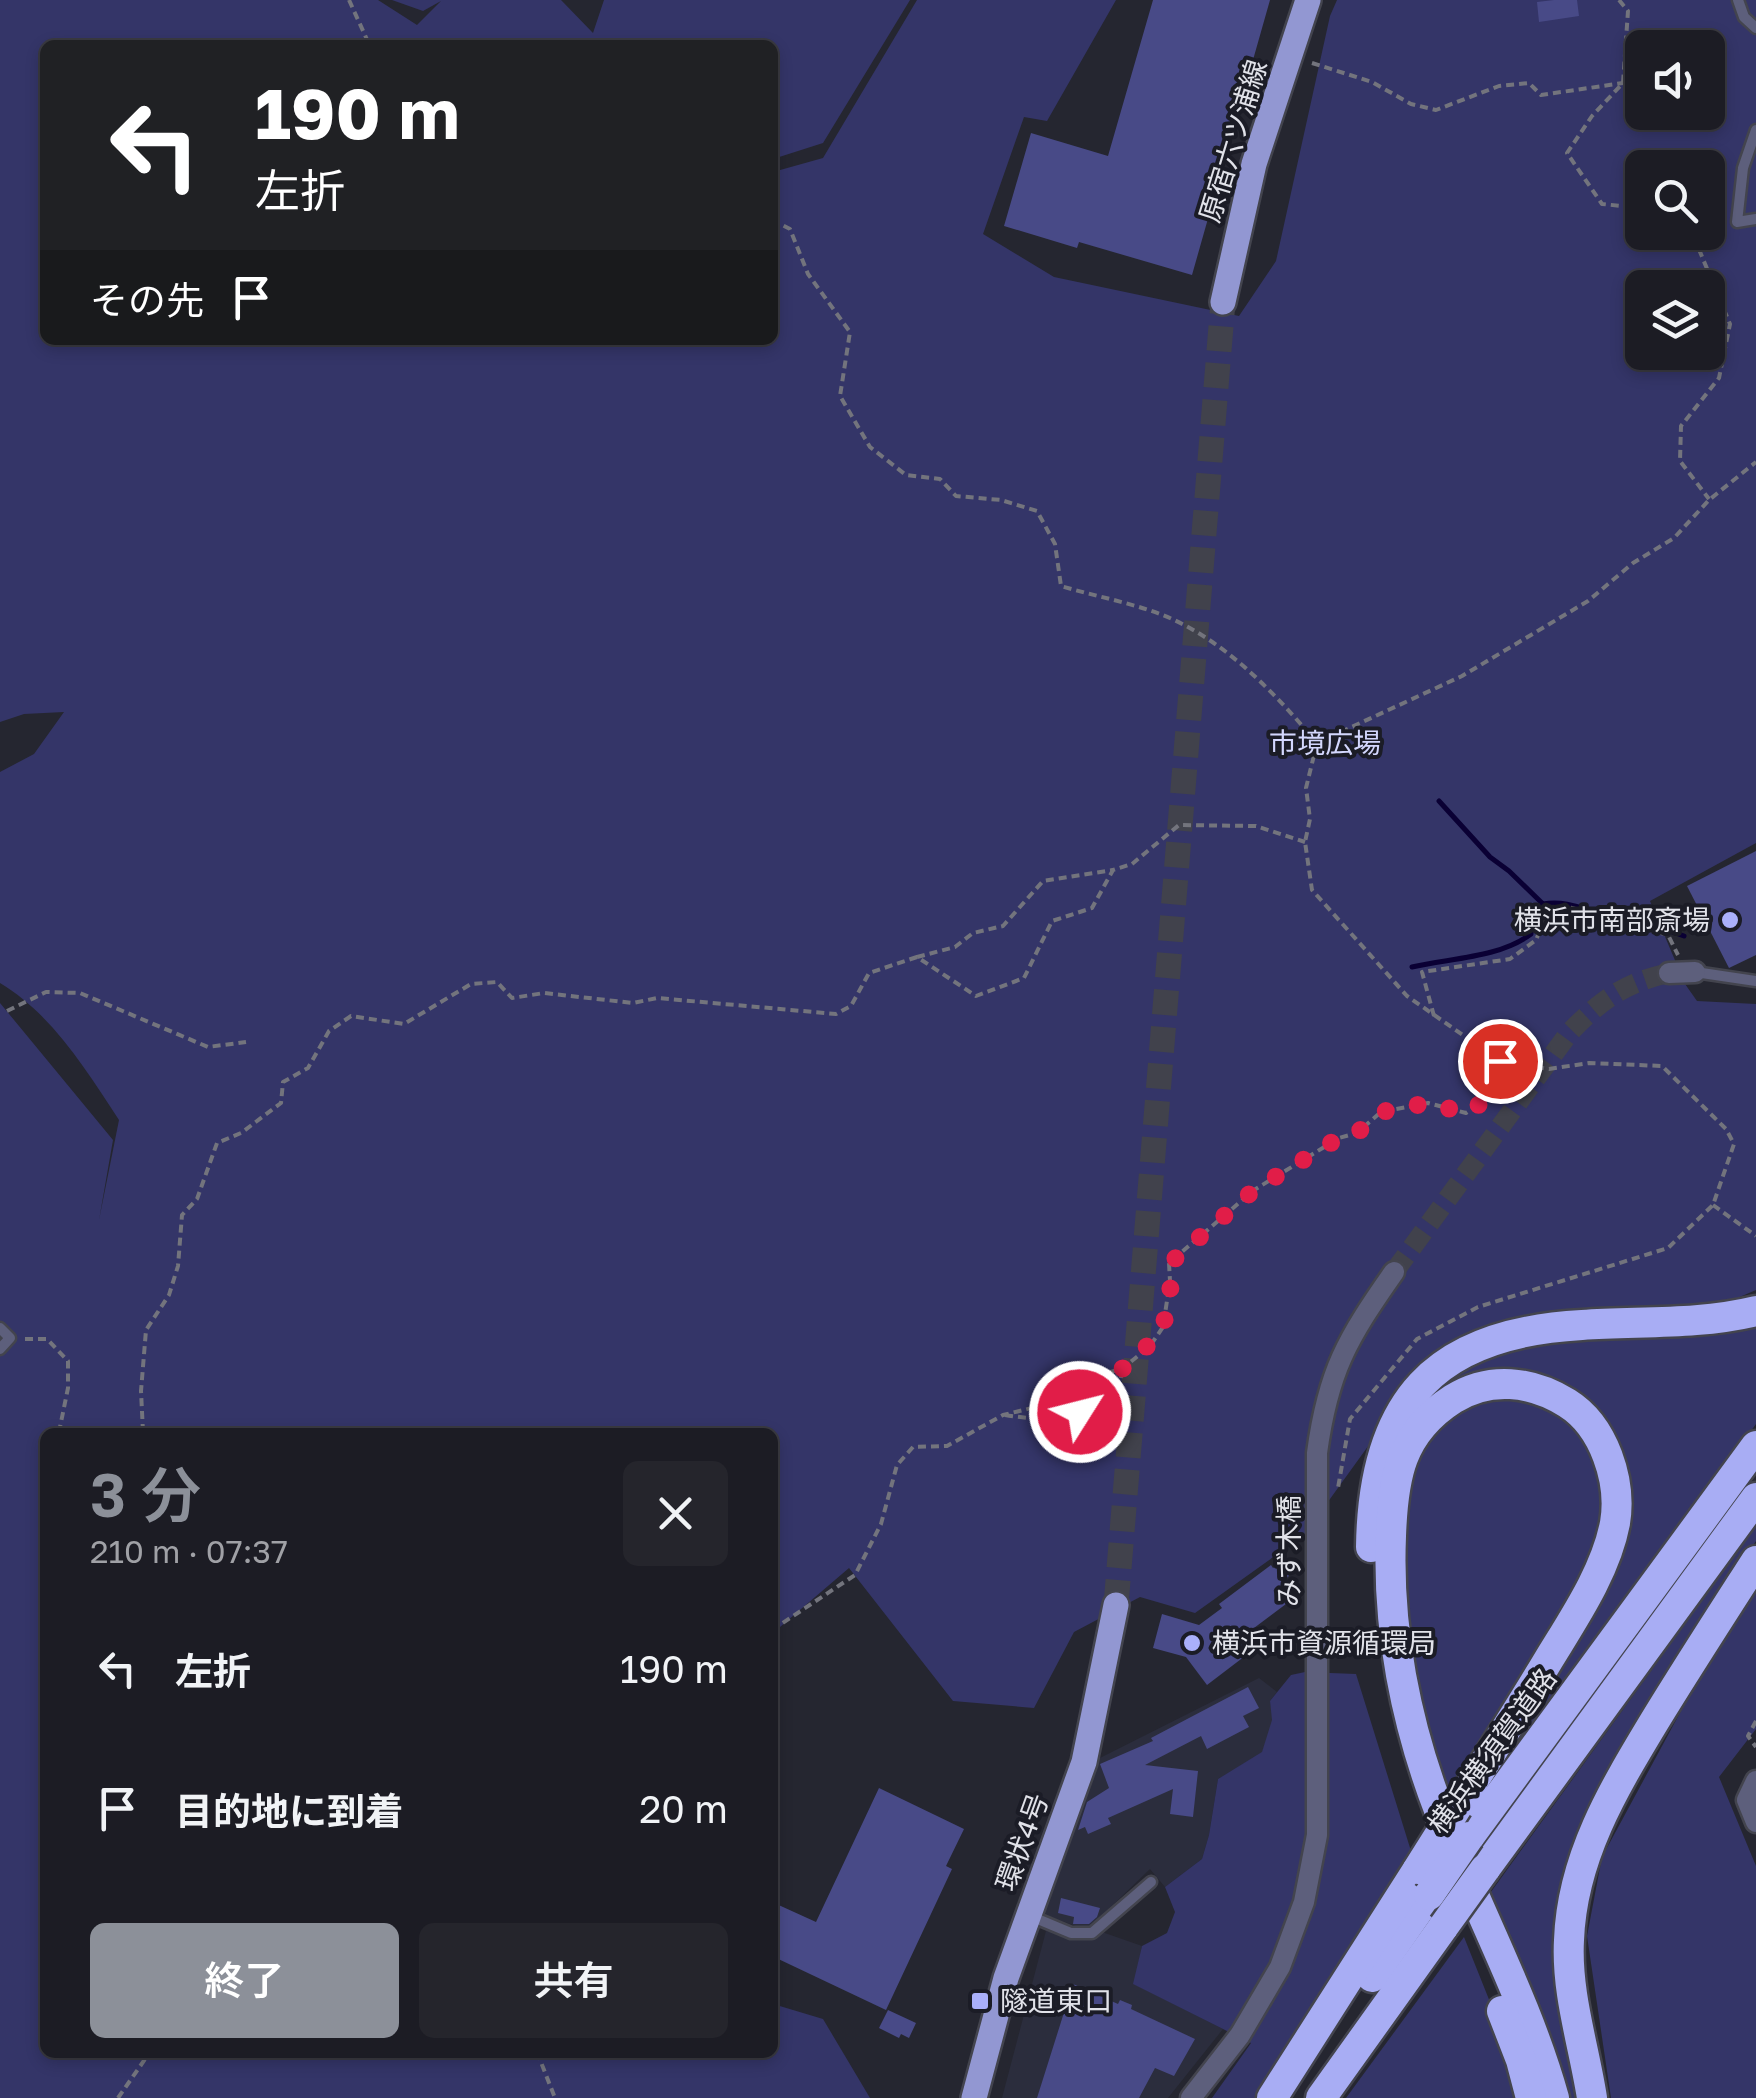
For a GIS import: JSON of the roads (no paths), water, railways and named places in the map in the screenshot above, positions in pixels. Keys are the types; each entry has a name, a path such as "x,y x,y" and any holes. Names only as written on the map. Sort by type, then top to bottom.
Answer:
{"highway":[{"path":"1531,2098 1521,2060 1415,1801 1388,1706 1370,1572 1371,1506 1380,1466 1394,1420 1417,1388 1470,1349 1501,1336 1534,1329 1699,1322 1756,1311"},
{"path":"1272,2098 1423,1882 1458,1807 1574,1620 1604,1557 1615,1522 1615,1485 1606,1451 1589,1423 1570,1405 1538,1387 1509,1383 1485,1385 1463,1393 1417,1429 1405,1450 1398,1476 1390,1564 1395,1635 1420,1757 1439,1810 1541,2052 1554,2098"},
{"name":"横浜横須賀道路","path":"1287,2098 1423,1882 1469,1836 1756,1446"},
{"path":"1320,2098 1756,1498"},
{"path":"1592,2098 1575,2009 1568,1944 1580,1866 1620,1780 1756,1561"}],"main road":[{"name":"原宿六ツ浦線","path":"1223,302 1254,164 1308,0"},
{"name":"環状4号","path":"974,2098 1006,1978 1084,1762 1116,1605"}],"street":[{"name":"みず木橋","path":"1191,2098 1240,2035 1280,1967 1308,1885 1316,1835 1317,1453 1323,1405 1336,1365 1357,1325 1394,1272"},
{"path":"1756,1781 1746,1800 1756,1822"}],"lane":[{"path":"1738,0 1744,17 1756,28"},
{"path":"1756,130 1743,168 1737,222 1756,219"},
{"path":"1683,972 1756,981"},
{"path":"0,1328 10,1338 0,1349"},
{"path":"1027,1915 1072,1933 1092,1934 1150,1882"}],"waterway":[{"path":"1439,801 1490,857 1543,904 1574,906 1684,936"},
{"path":"1412,967 1489,953 1518,942 1531,934 1532,921 1542,905"}],"tunnel":[{"path":"1116,1605 1223,302"},
{"path":"1394,1272 1569,1033 1614,994 1669,973"}],"place":[{"name":"横浜市南部斎場","path":"1730,920"},
{"name":"横浜市資源循環局","path":"1192,1643"},
{"name":"隧道東口","path":"980,2001"}],"park label":[{"name":"市境広場","path":"1325,743"}]}
